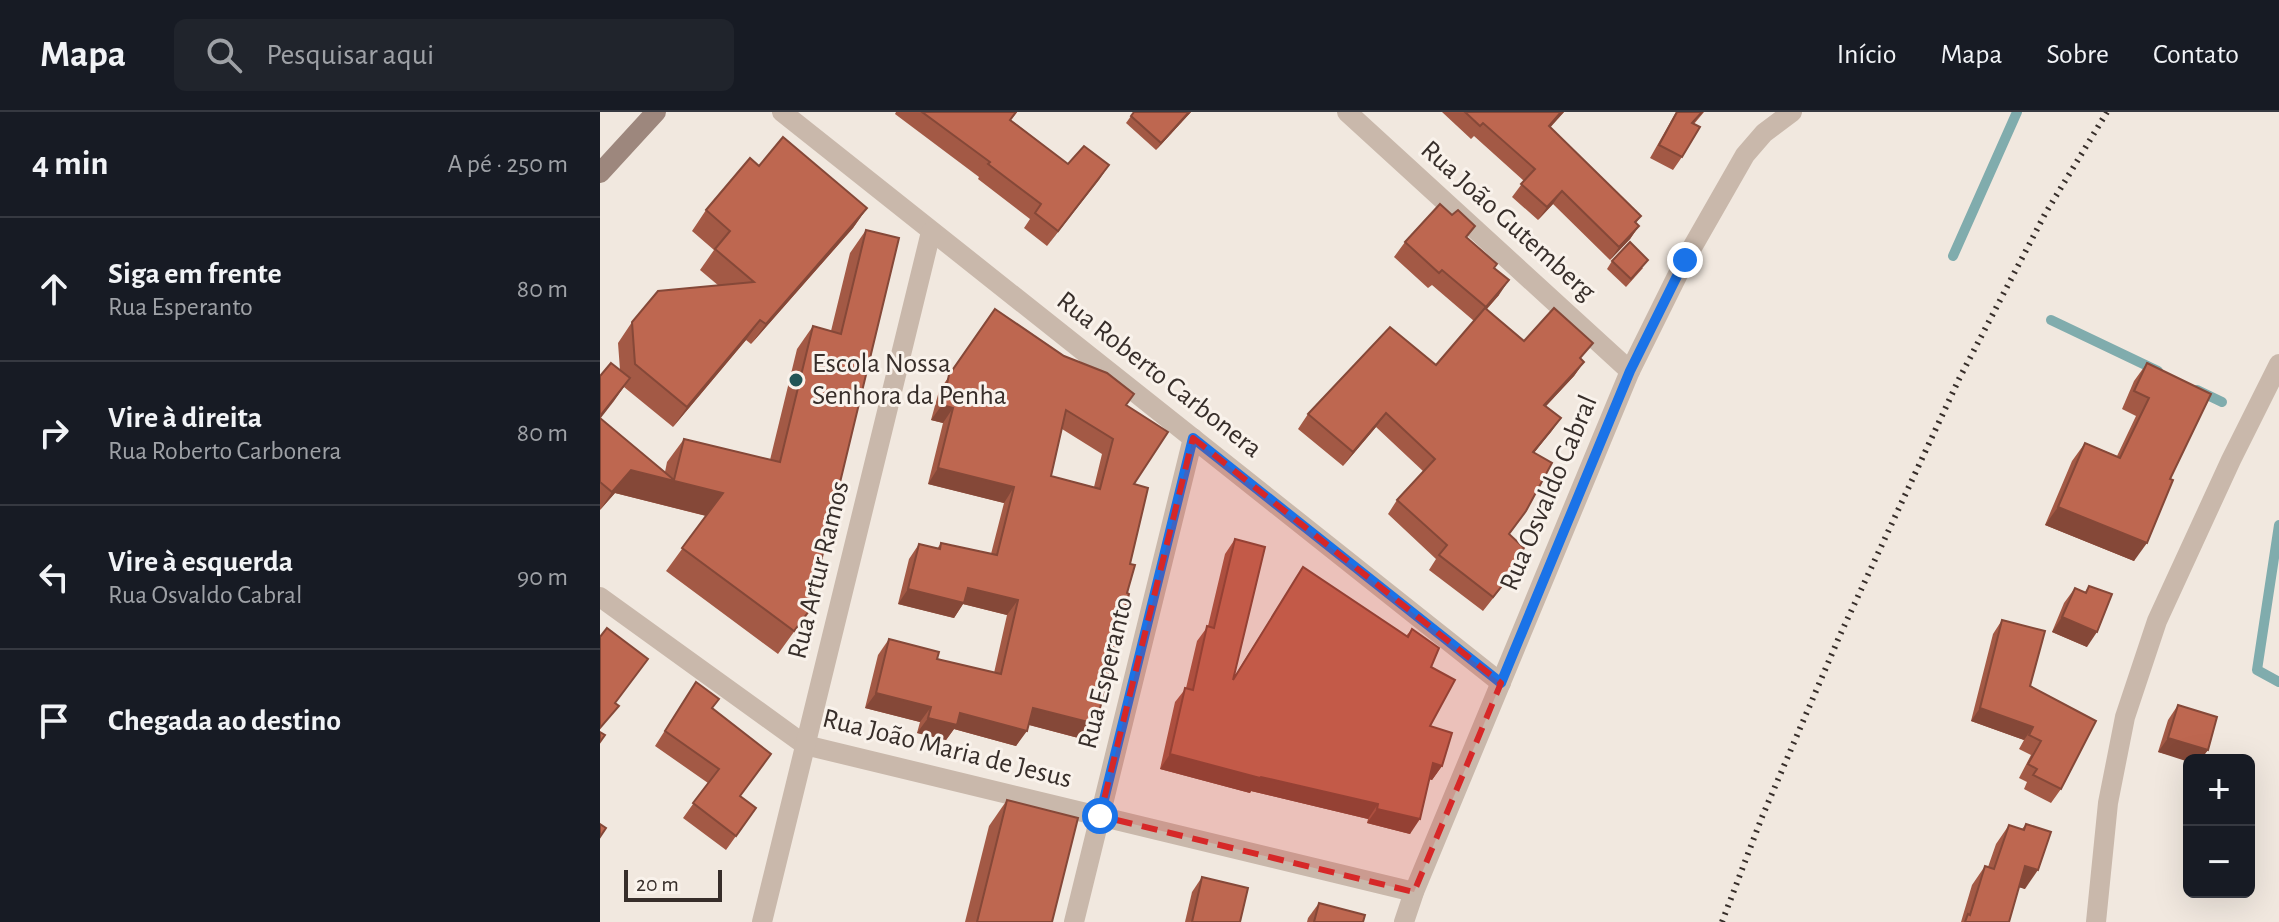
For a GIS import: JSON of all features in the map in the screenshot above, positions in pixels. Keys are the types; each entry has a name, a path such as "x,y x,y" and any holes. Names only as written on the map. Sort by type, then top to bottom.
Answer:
{"street":[{"path":"600,173 656,112"},
{"name":"Rua Roberto Carbonera","path":"782,112 1501,683"},
{"name":"Rua João Gutemberg","path":"1347,112 1630,371"},
{"name":"Rua Osvaldo Cabral","path":"1404,922 1630,371 1685,260 1745,155 1764,133 1792,112"},
{"name":"Rua Artur Ramos","path":"762,922 931,232"},
{"path":"2096,922 2108,803 2125,717 2134,689 2157,621 2279,364"},
{"name":"Rua Esperanto","path":"1074,922 1193,438"},
{"name":"Rua João Maria de Jesus","path":"600,597 805,745 1414,892"}],"highlighted area":[{"path":"1193,438 1501,683 1414,892 1100,816"}],"building":[{"path":"922,112 1016,112 1010,120 1068,164 1084,146 1109,165 1058,231 1035,213 1041,204"},
{"path":"1134,112 1189,112 1161,143 1131,116"},
{"path":"1465,112 1561,112 1549,126 1641,216 1635,222 1639,226 1619,247 1562,191 1547,207 1521,184 1535,169 1483,123 1480,126"},
{"path":"1677,112 1702,112 1692,123 1700,127 1682,157 1659,145"},
{"path":"783,137 867,208 766,324 760,320 687,407 635,364 632,322 658,291 754,282 715,249 730,231 706,210 750,158 759,166"},
{"path":"1440,204 1452,215 1458,210 1475,226 1466,237 1497,264 1494,268 1509,280 1486,307 1442,270 1439,273 1405,242"},
{"path":"866,230 899,238 809,611 794,631 682,548 723,493 631,470 612,492 600,482 600,418 674,480 684,439 780,462 813,326 841,334"},
{"path":"1630,242 1648,260 1631,279 1612,261"},
{"path":"1485,308 1524,341 1554,308 1593,343 1580,358 1584,362 1544,405 1561,418 1533,452 1552,463 1526,511 1509,534 1524,548 1510,571 1512,573 1493,597 1439,555 1447,545 1397,500 1435,459 1386,413 1353,452 1308,414 1390,327 1436,365"},
{"path":"995,309 1064,356 1107,373 1134,394 1126,405 1168,432 1134,484 1148,488 1130,564 1135,565 1129,594 1096,724 1033,708 1027,731 960,713 957,725 928,718 931,707 876,693 889,639 939,652 937,659 1001,674 1018,600 968,588 964,603 908,589 919,544 940,549 941,543 997,555 1014,487 938,468 953,408 942,405 949,375","holes":["1066,410 1113,439 1100,489 1051,476"]},
{"path":"611,363 630,378 600,416 600,376"},
{"path":"2147,363 2211,394 2170,479 2173,480 2147,543 2058,507 2085,443 2120,458 2149,398 2134,391"},
{"path":"1235,539 1265,547 1233,680 1303,567 1408,637 1412,629 1439,648 1431,667 1455,680 1430,726 1452,733 1442,766 1433,763 1420,819 1377,809 1378,804 1170,754 1185,688 1193,690 1207,626 1214,628"},
{"path":"2089,586 2112,594 2097,632 2062,617 2075,588 2086,593"},
{"path":"2002,620 2045,631 2030,686 2096,721 2061,789 2033,775 2037,769 2028,764 2041,741 2029,735 2033,727 1980,708"},
{"path":"607,628 648,659 615,703 619,706 600,728 600,637"},
{"path":"696,682 719,699 712,708 771,754 740,796 756,808 736,836 693,803 719,769 665,731"},
{"path":"2178,705 2217,717 2208,750 2168,738"},
{"path":"1007,800 1078,818 1052,922 977,922"},
{"path":"2026,824 2051,832 2038,870 2025,866 2009,922 1965,922 1985,866 1994,869 2009,825 2024,830"},
{"path":"1202,877 1248,888 1240,922 1192,922"},
{"path":"1319,903 1365,915 1363,922 1314,922"}],"waterway":[{"path":"1953,256 2017,112"},
{"path":"2051,320 2158,371"},
{"path":"2197,390 2222,402"},
{"path":"2279,525 2257,670 2279,682"}],"railway":[{"path":"1722,922 1762,817 1840,635 1959,379 2045,214 2107,112"}],"place":[{"name":"Escola Nossa Senhora da Penha","path":"796,380"}],"route":[{"path":"1100,816 1193,438 1501,683 1630,371 1685,260"}]}
